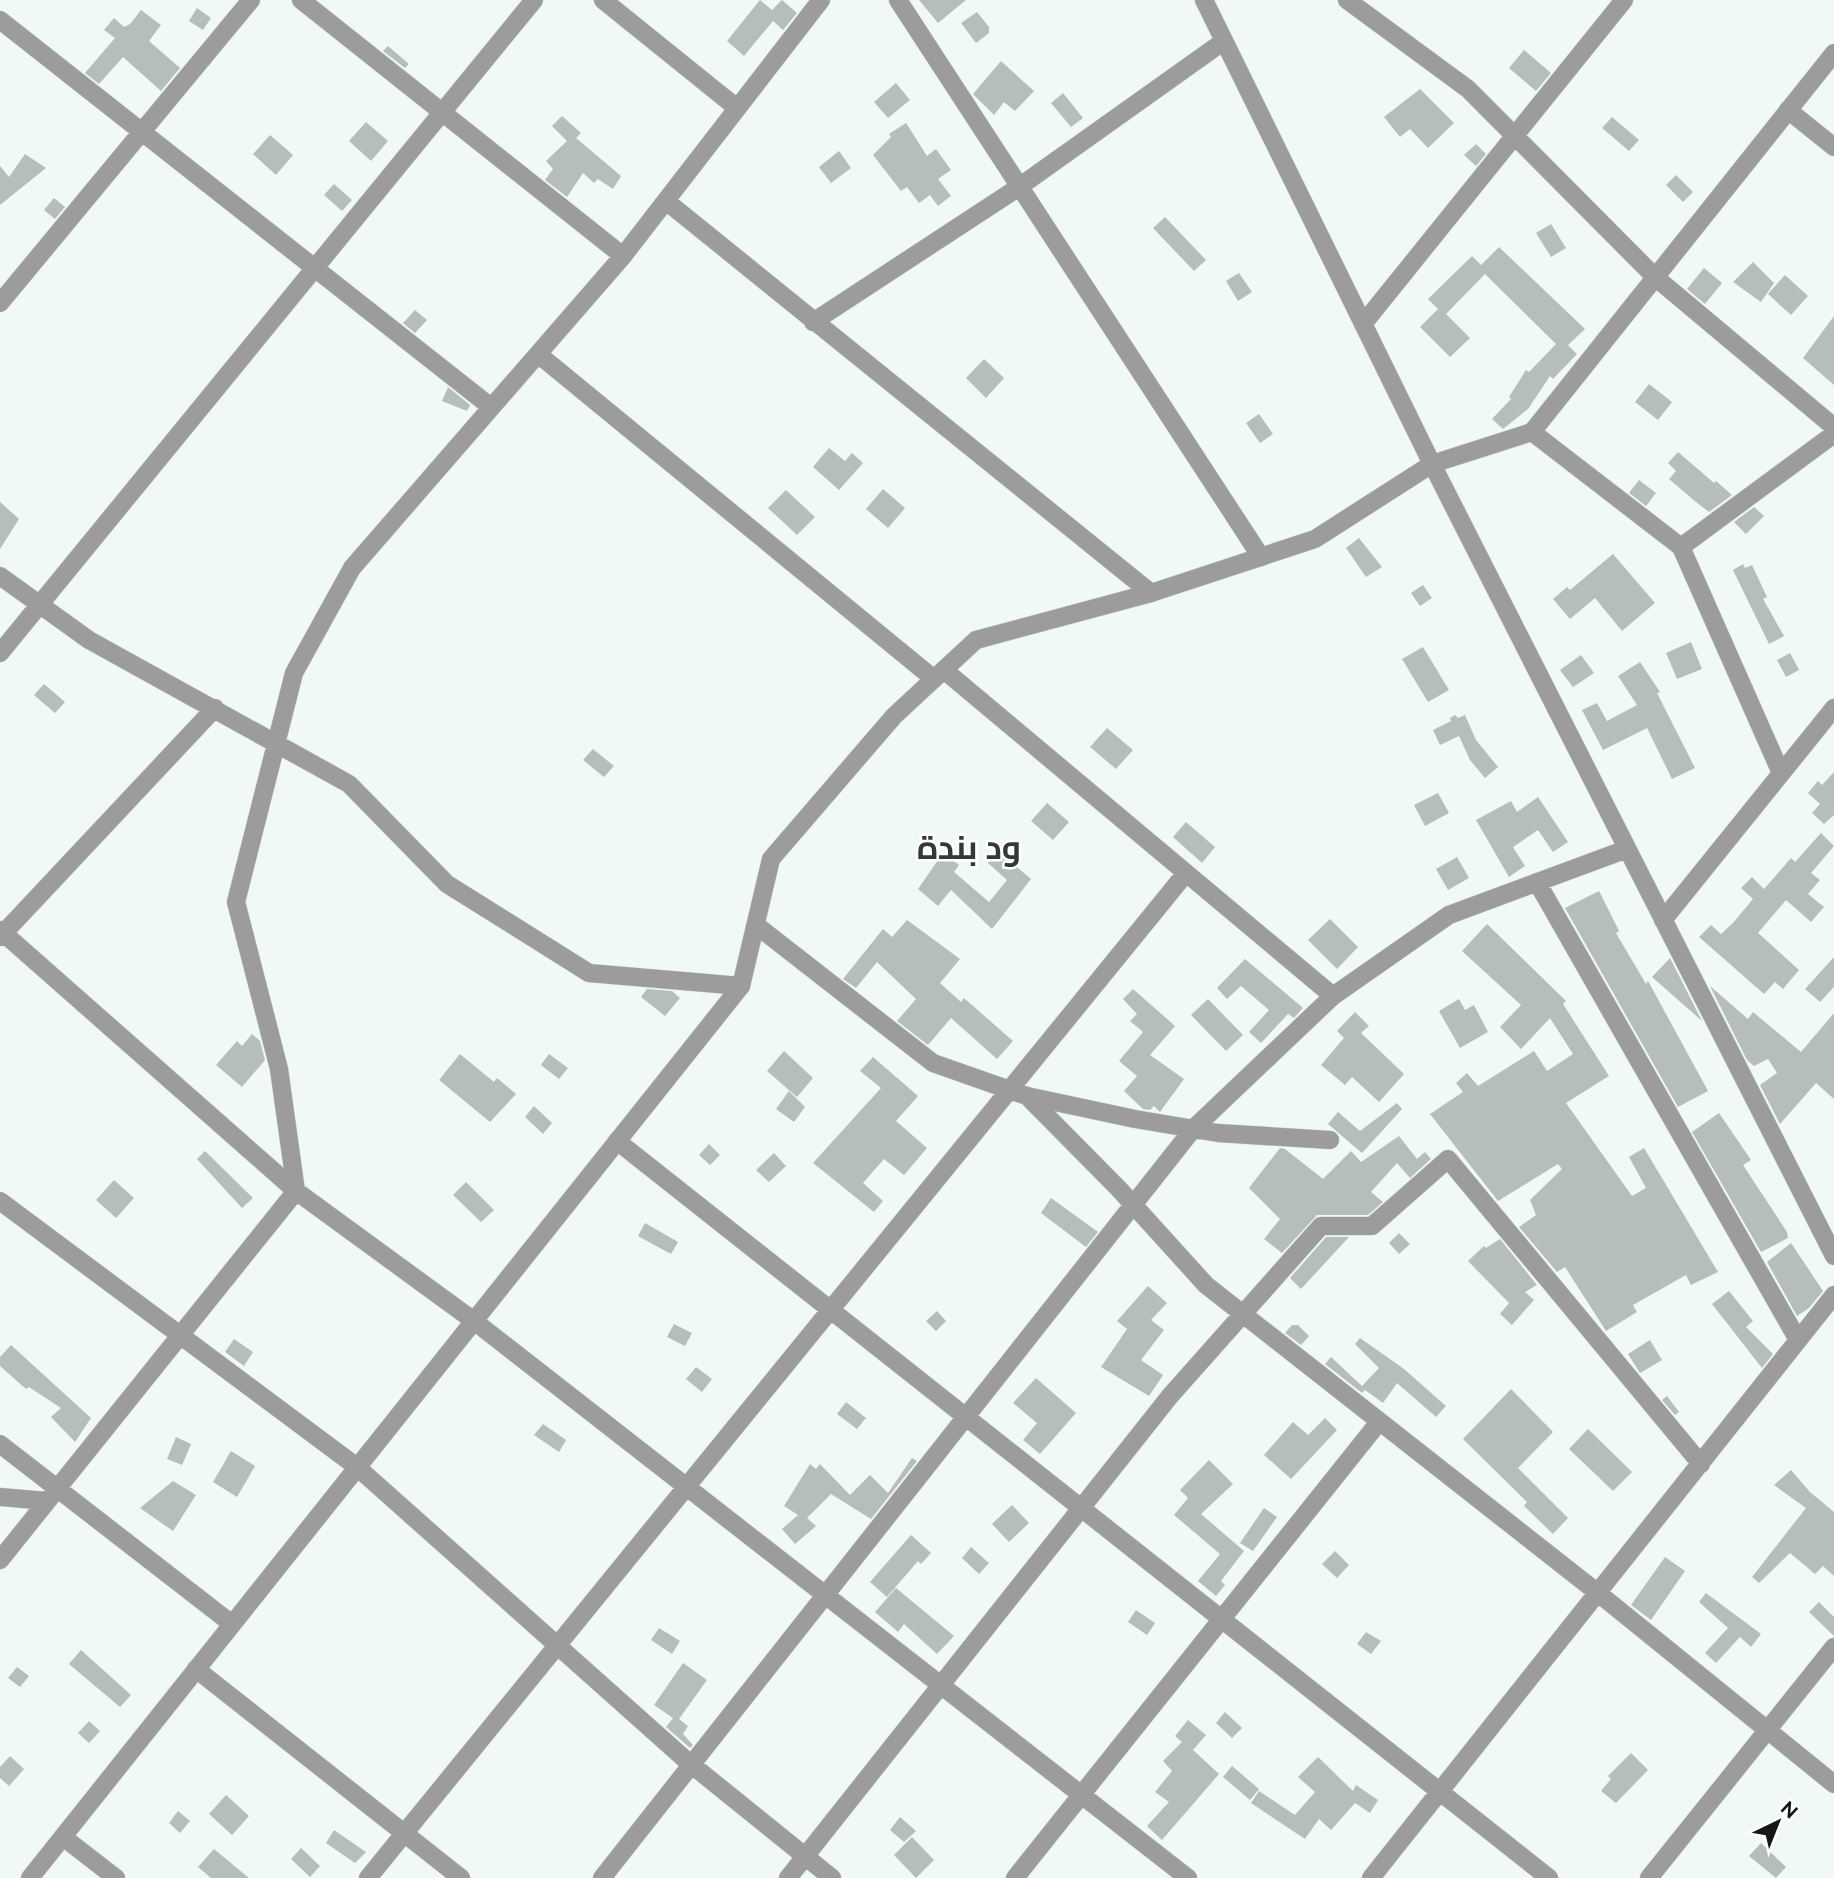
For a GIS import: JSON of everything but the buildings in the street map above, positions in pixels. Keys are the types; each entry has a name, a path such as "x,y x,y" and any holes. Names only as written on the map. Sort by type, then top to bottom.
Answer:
{"street":[{"path":"0,303 251,0"},
{"path":"301,0 624,256"},
{"path":"0,653 534,0"},
{"path":"603,0 737,108"},
{"path":"0,1560 296,1191 279,1069 236,902 293,673 352,568 624,256 821,0"},
{"path":"898,0 1261,557"},
{"path":"1204,0 1432,464 1834,1256"},
{"path":"1347,0 1468,89 1656,276 1834,427"},
{"path":"1363,324 1624,0"},
{"path":"0,20 143,130 491,407"},
{"path":"813,322 1019,187 1224,41"},
{"path":"30,1878 741,986 771,859 894,716 976,640 1151,593 1314,539 1432,464 1532,432 1834,53"},
{"path":"1788,110 1834,147"},
{"path":"666,201 1151,593"},
{"path":"538,354 1186,873 1333,996"},
{"path":"1532,432 1681,547 1781,773"},
{"path":"1681,547 1834,434"},
{"path":"0,576 89,640 276,741 349,784 447,884 589,973 741,986"},
{"path":"215,708 1,933 296,1191 474,1321 1188,1878"},
{"path":"1663,919 1834,708"},
{"path":"602,1878 1193,1129 1333,996 1449,915 1627,849"},
{"path":"368,1878 1186,873"},
{"path":"1537,882 1798,1340"},
{"path":"755,925 933,1063 1027,1096 1193,1129 1330,1140"},
{"path":"1027,1096 1206,1285 1598,1593 1834,1784"},
{"path":"617,1141 1549,1878"},
{"path":"788,1878 939,1684 1170,1396 1321,1226 1373,1226 1448,1159 1700,1464"},
{"path":"0,1201 357,1467 693,1766 832,1878"},
{"path":"1371,1878 1834,1295"},
{"path":"1015,1878 1379,1422"},
{"path":"0,1444 52,1495 232,1624"},
{"path":"0,1497 52,1495"},
{"path":"1649,1878 1834,1647"},
{"path":"196,1669 461,1878"},
{"path":"63,1837 116,1878"}],"district":[{"name":"ود بندة","path":"969,847"}]}
